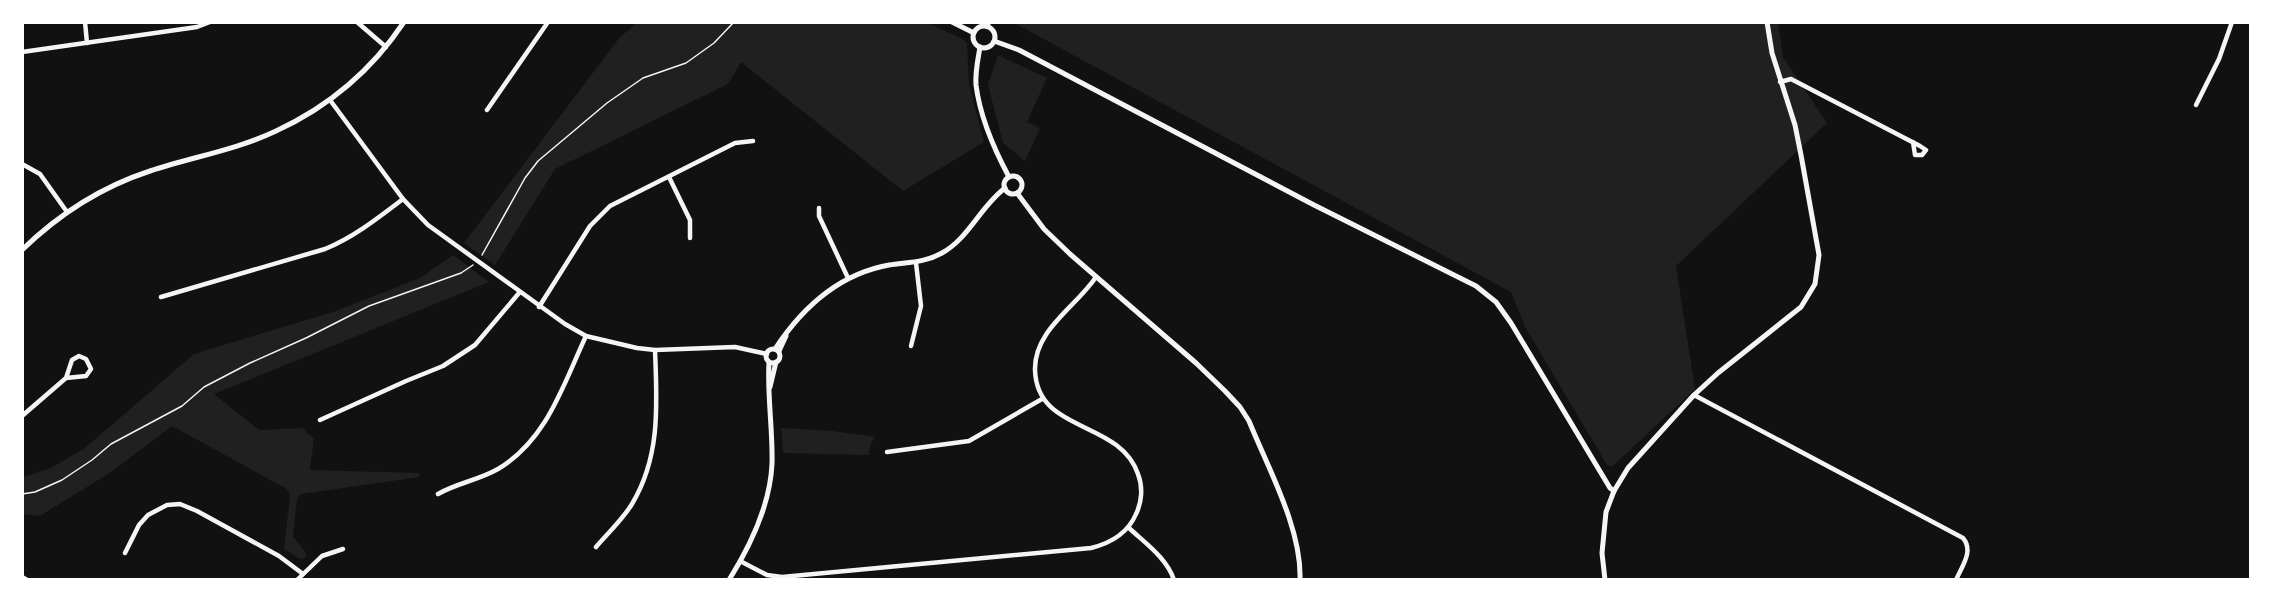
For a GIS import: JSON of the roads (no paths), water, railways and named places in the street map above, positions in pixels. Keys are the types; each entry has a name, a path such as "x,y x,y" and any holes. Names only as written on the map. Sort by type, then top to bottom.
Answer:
{"street":[{"path":"85,22 87,43"},
{"path":"22,52 197,27 210,22"},
{"path":"357,22 386,47"},
{"path":"22,250 51,224 95,195 130,178 234,147 276,131 330,100 360,75 386,47 404,22"},
{"path":"487,110 548,22"},
{"path":"952,22 974,33"},
{"path":"1605,579 1602,553 1606,512 1614,491 1628,468 1718,372 1801,307 1815,284 1819,255 1795,125 1772,53 1767,22"},
{"path":"2196,105 2219,59 2232,22"},
{"path":"988,25 994,33 994,41 988,47 980,47 974,42 974,33 979,27 988,25"},
{"path":"994,41 1019,50 1314,205 1476,286 1496,302 1511,324 1610,488 1614,491"},
{"path":"980,47 976,85 992,145 1009,177"},
{"path":"1780,82 1791,79 1913,142"},
{"path":"330,100 403,199 428,225 519,293 586,336 619,345 655,350 735,347 767,354"},
{"path":"539,307 600,215 610,206 735,142 753,141"},
{"path":"22,164 40,174 67,212"},
{"path":"1016,176 1021,181 1021,190 1017,193 1008,193 1005,188 1005,182 1009,177 1016,176"},
{"path":"669,177 690,220 690,238"},
{"path":"777,350 789,329 813,303 848,278 890,265 916,263 930,259 954,245 964,236 993,197 1005,188"},
{"path":"1017,193 1044,229 1196,363 1240,407 1249,421 1295,536 1300,579"},
{"path":"160,297 325,249 351,237 403,199"},
{"path":"819,208 819,216 848,278"},
{"path":"910,346 921,306 916,263"},
{"path":"740,561 767,575 782,577 1091,548 1104,545 1129,528 1141,497 1136,466 1128,453 1112,441 1060,415 1042,399 1035,372 1039,348 1044,336 1096,277"},
{"path":"320,420 443,366 475,345 519,293"},
{"path":"438,494 450,487 496,470 527,447 540,432 550,415 586,336"},
{"path":"596,547 632,505 649,468 655,439 657,410 655,350"},
{"path":"767,354 770,350 777,350"},
{"path":"769,395 776,362 780,356 777,350"},
{"path":"729,579 760,520 768,488 772,464 767,354"},
{"path":"22,416 66,378 72,360 79,356 86,359 91,369 86,376 66,378"},
{"path":"769,362 776,362"},
{"path":"1694,395 1963,538 1968,544 1968,553 1956,579"},
{"path":"887,452 969,441 1042,399"},
{"path":"124,553 139,525 148,515 167,505 180,504 279,556 303,574"},
{"path":"1129,528 1164,561 1174,579"},
{"path":"297,579 322,556 343,549"},
{"path":"22,577 27,579"}]}
